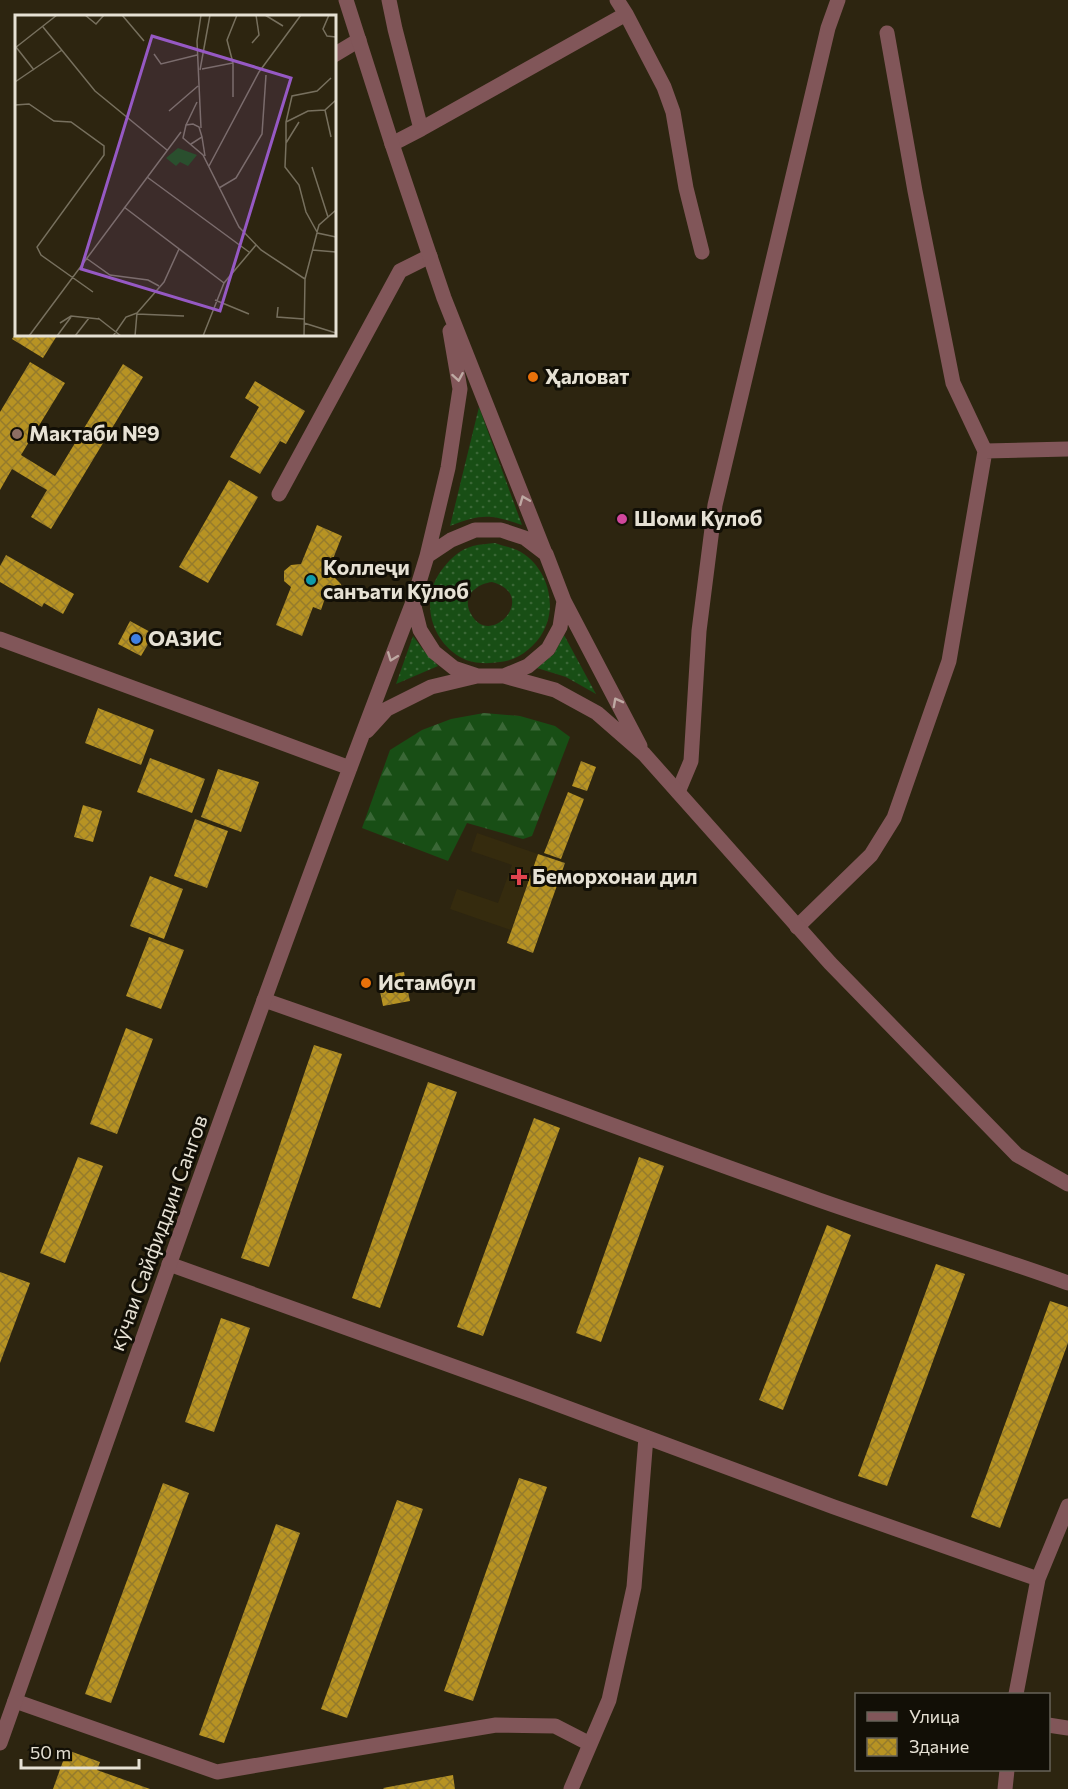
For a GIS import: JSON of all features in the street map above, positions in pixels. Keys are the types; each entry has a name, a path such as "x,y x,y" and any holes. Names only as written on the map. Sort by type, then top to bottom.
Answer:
{"street":[{"path":"346,0 444,298 564,601 644,754"},
{"path":"389,0 421,129"},
{"path":"617,0 664,87 673,112 686,188 702,252"},
{"path":"678,792 691,761 699,631 715,505 828,28 838,0"},
{"path":"392,144 626,14"},
{"path":"797,927 871,855 894,818 949,661 985,451 953,382 917,203 887,33"},
{"path":"336,54 359,40"},
{"path":"279,494 400,271 430,256"},
{"path":"444,298 460,389 448,468 427,556 413,602 420,630 434,652 454,668 478,676"},
{"path":"985,451 1068,449"},
{"path":"427,556 451,540 475,530 501,530 525,538 546,554"},
{"path":"504,676 528,666 548,649 560,627 564,601"},
{"name":"кӯчаи Сайфиддин Сангов","path":"0,1743 264,1000 413,602"},
{"path":"0,639 350,768"},
{"path":"361,738 387,709 431,687 478,676 504,676 555,690 597,713 644,754 830,963 1017,1155 1068,1184"},
{"path":"264,1000 422,1054 520,1092 820,1200 1068,1283"},
{"path":"170,1264 376,1337 834,1507 1038,1579"},
{"path":"571,1789 609,1700 634,1587 646,1437"},
{"path":"1016,1693 1038,1579 1068,1506"},
{"path":"15,1701 217,1772 496,1725 555,1726 590,1744"},
{"path":"1050,1725 1068,1728"},
{"path":"1005,1789 1006,1771"}],"shaded area":[{"name":"Беморхонаи дил","path":"477,833 538,854 511,930 450,909 457,889 498,903 512,865 471,851"}],"green space":[{"path":"479,407 522,525 486,517 470,519 450,526"},
{"path":"495,543 517,550 536,565 547,586 550,609 543,632 525,652 506,661 480,663 460,657 449,649 435,628 430,603 436,578 453,557 469,547","holes":["492,582 506,589 512,598 507,616 499,623 489,626 479,623 468,608 472,592 481,585"]},
{"path":"564,635 596,694 566,677 537,668 554,654"},
{"path":"413,636 438,666 396,684"},
{"path":"484,713 520,716 555,726 570,737 532,836 523,839 467,823 448,861 362,828 390,750 422,730 451,719"}],"building":[{"path":"15,334 15,336 57,336 43,358 12,339"},
{"name":"Мактаби №9","path":"30,362 65,383 21,455 55,476 123,364 143,377 51,529 31,517 47,490 12,469 0,490 0,412"},
{"path":"255,381 305,411 286,444 280,441 260,474 230,457 259,407 245,398"},
{"path":"229,480 258,497 208,583 179,567"},
{"name":"Коллеҷи санъати Кӯлоб","path":"317,525 342,536 331,564 338,567 334,577 341,584 342,589 334,601 324,601 321,610 313,607 302,636 276,625 291,587 284,581 284,571 291,565 301,564"},
{"path":"6,555 74,594 63,614 44,603 42,607 0,582 0,566"},
{"name":"ОАЗИС","path":"130,621 154,634 141,656 118,644"},
{"path":"98,708 154,730 141,765 85,743"},
{"path":"150,758 205,779 192,813 137,792"},
{"path":"581,761 596,767 587,791 572,786"},
{"path":"218,769 259,782 241,832 201,817"},
{"path":"568,792 584,799 561,859 544,853"},
{"path":"83,805 102,811 93,842 74,837"},
{"path":"195,819 228,831 207,888 174,876"},
{"path":"538,854 565,863 533,953 507,943"},
{"path":"150,876 183,889 164,939 130,926"},
{"path":"149,937 184,950 161,1009 126,996"},
{"path":"404,972 410,1001 383,1006 377,977"},
{"path":"126,1028 153,1039 117,1134 90,1124"},
{"path":"314,1045 342,1054 269,1267 241,1258"},
{"path":"428,1082 457,1092 380,1308 352,1298"},
{"path":"534,1118 560,1128 483,1336 457,1327"},
{"path":"78,1157 103,1166 65,1263 40,1253"},
{"path":"639,1157 664,1166 601,1342 576,1333"},
{"path":"827,1225 851,1235 783,1410 759,1400"},
{"path":"936,1264 965,1274 887,1486 858,1476"},
{"path":"0,1272 30,1283 0,1363"},
{"path":"1050,1301 1068,1307 1068,1343 1000,1528 971,1517"},
{"path":"221,1318 250,1328 214,1432 185,1422"},
{"path":"519,1478 547,1487 473,1701 444,1691"},
{"path":"163,1483 189,1493 111,1703 85,1694"},
{"path":"397,1500 423,1509 347,1718 321,1709"},
{"path":"276,1524 300,1533 224,1743 199,1735"},
{"path":"67,1750 100,1762 97,1770 150,1789 53,1789"},
{"path":"453,1775 455,1789 383,1788"}],"place":[{"name":"Ҳаловат","path":"533,377"},
{"name":"Мактаби №9","path":"17,434"},
{"name":"Шоми Кулоб","path":"622,519"},
{"name":"Коллеҷи санъати Кӯлоб","path":"311,580"},
{"name":"ОАЗИС","path":"136,639"},
{"name":"Беморхонаи дил","path":"519,877"},
{"name":"Истамбул","path":"366,983"}]}
